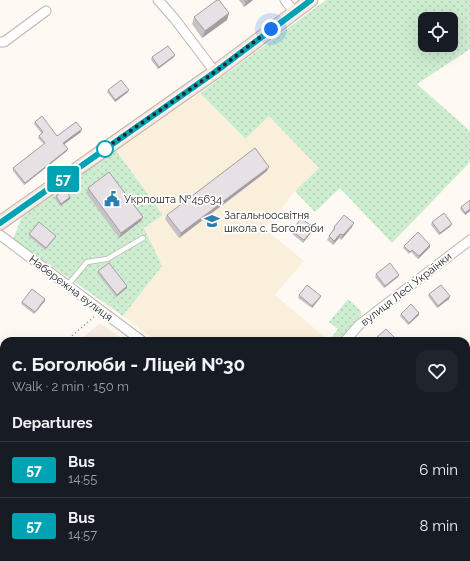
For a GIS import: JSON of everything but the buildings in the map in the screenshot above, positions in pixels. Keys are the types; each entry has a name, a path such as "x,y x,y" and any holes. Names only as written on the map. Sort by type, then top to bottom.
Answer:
{"street":[{"path":"158,0 174,18 215,72"},
{"path":"285,0 294,12"},
{"path":"0,222 215,72 311,0"},
{"path":"0,42 4,42 46,11"},
{"name":"Набережна вулиця","path":"0,235 137,337"},
{"name":"вулиця Лесі Українки","path":"348,337 359,325 470,240"}],"lane":[{"path":"67,286 87,262 107,259 143,238"}],"path":[{"path":"71,337 101,311"}],"shaded area":[{"name":"Загальноосвітня школа с. Боголюби","path":"200,93 244,139 269,115 319,168 295,191 265,229 304,261 275,295 324,337 151,337 123,316 162,266 144,228 163,215 117,150"},
{"path":"100,323 119,337 84,337"}],"green space":[{"path":"326,0 470,0 470,49 417,84 470,131 470,162 392,243 340,188 315,212 295,191 319,168 269,116 245,139 200,93"},
{"path":"116,150 163,215 144,228 162,266 123,316 13,239 22,217"},
{"path":"348,299 361,311 361,316 341,337 332,337 338,329 329,322"}],"bus line":[{"name":"57","path":"0,223 215,72 311,0"}],"place":[{"name":"Укрпошта №45634","path":"112,199"},
{"name":"Загальноосвітня школа с. Боголюби","path":"212,221"}],"route":[{"path":"105,149 103,150 215,72 271,29"}]}
